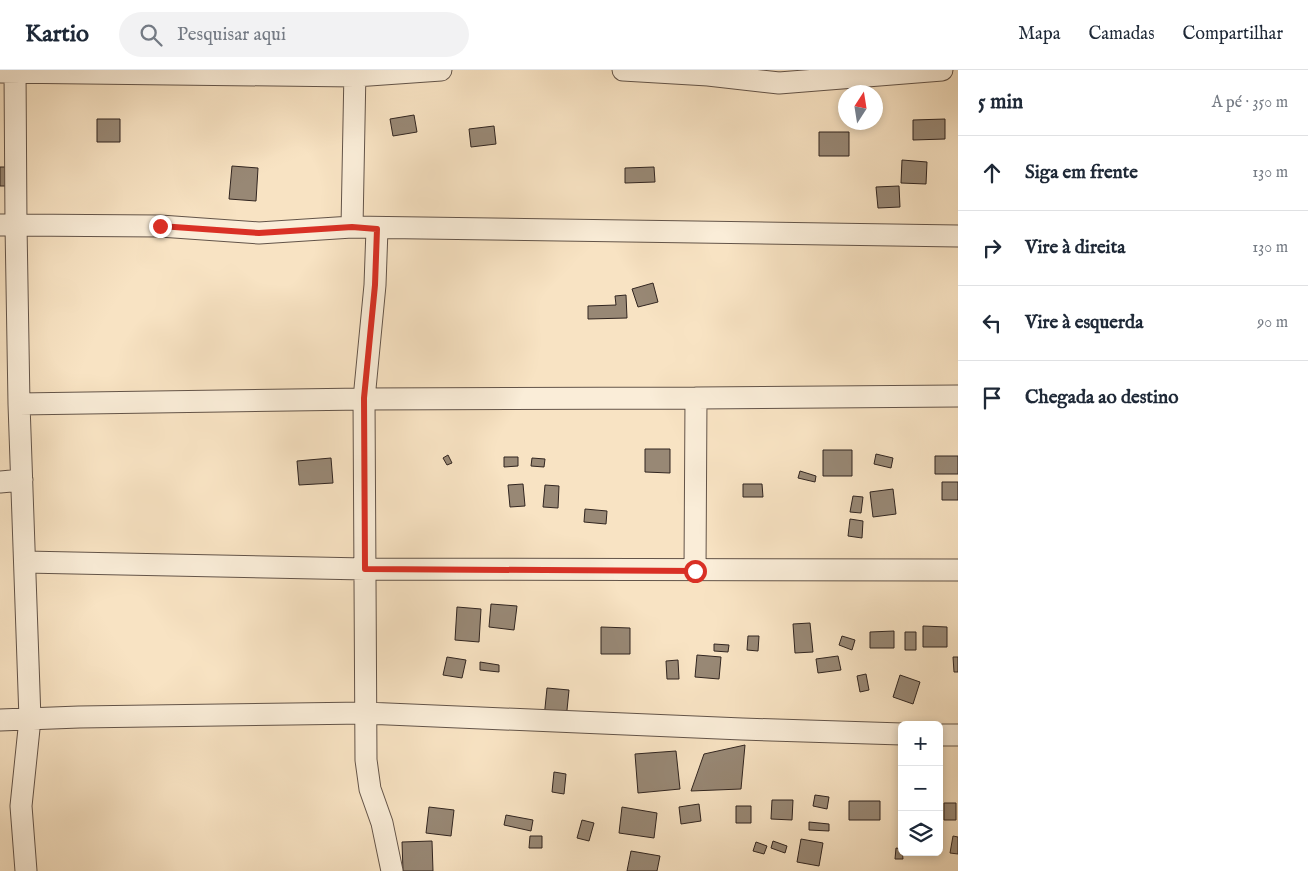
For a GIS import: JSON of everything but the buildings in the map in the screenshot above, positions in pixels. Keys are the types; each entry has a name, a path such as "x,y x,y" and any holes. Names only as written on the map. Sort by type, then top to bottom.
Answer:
{"street":[{"path":"0,72 16,70 355,73 441,70"},
{"path":"16,70 8,225 19,404 30,719 21,806 26,871"},
{"path":"623,70 708,75 780,83 942,70"},
{"path":"352,227 355,73"},
{"path":"8,225 160,226 259,233 352,227 377,229 958,236"},
{"path":"377,229 375,285 364,398 366,760 370,789 382,822 392,871"},
{"path":"19,404 364,398 958,396"},
{"path":"695,571 696,398"},
{"path":"0,482 22,480"},
{"path":"24,562 365,569 958,570"},
{"path":"0,720 365,713 732,729 898,734"},
{"path":"943,735 958,735"}],"route":[{"path":"160,226 259,233 352,227 377,229 375,285 364,398 365,569 695,571"}]}
